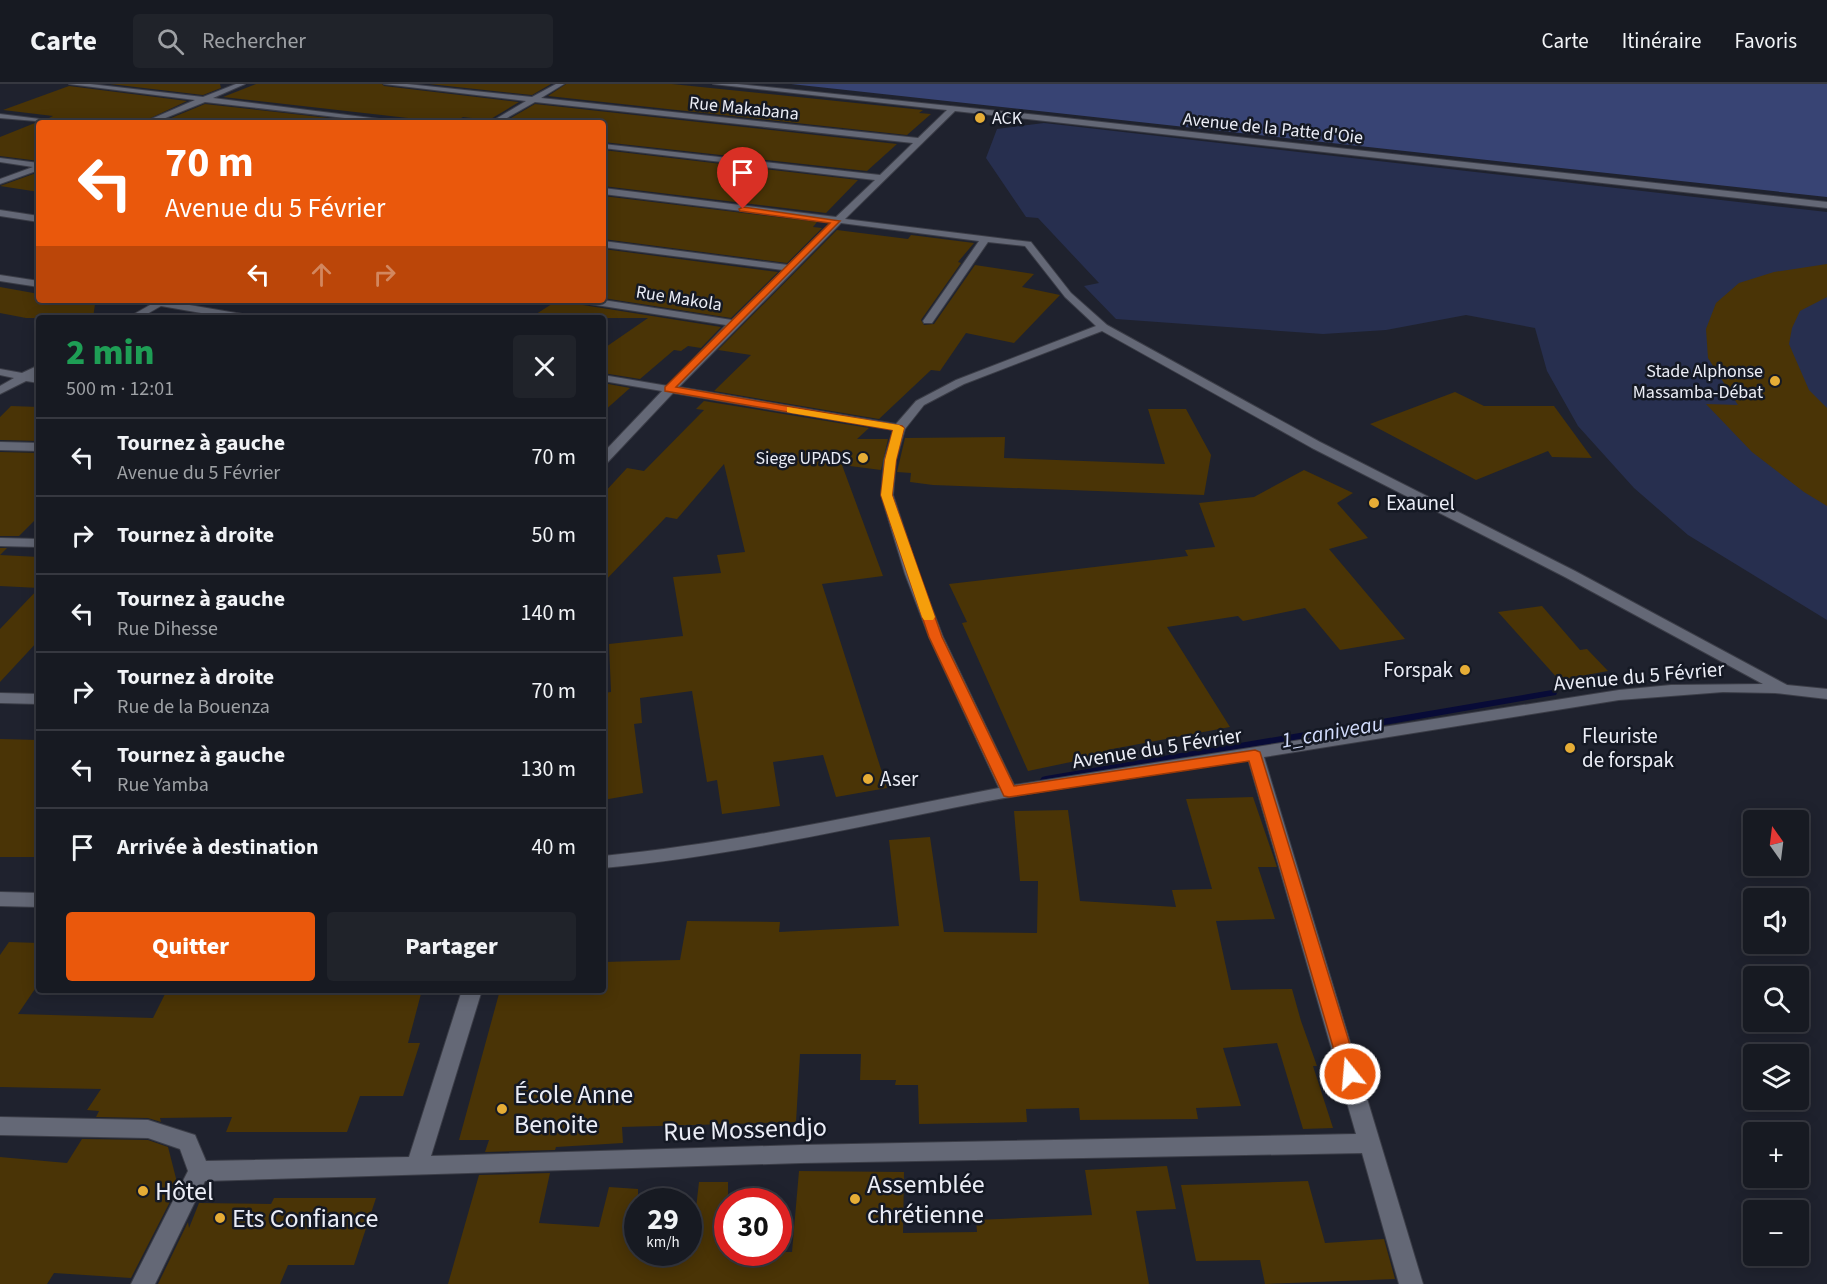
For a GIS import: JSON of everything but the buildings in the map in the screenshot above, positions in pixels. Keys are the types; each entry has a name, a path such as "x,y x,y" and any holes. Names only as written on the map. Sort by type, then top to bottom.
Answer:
{"street":[{"path":"72,84 381,120"},
{"path":"153,120 242,84"},
{"name":"Rue Makabana","path":"387,84 920,141"},
{"path":"498,120 561,84"},
{"name":"Avenue de la Patte d'Oie","path":"716,84 757,86 1827,205"},
{"path":"606,457 734,323 952,109"},
{"path":"0,116 36,120"},
{"path":"606,146 880,178"},
{"path":"0,160 36,166"},
{"path":"0,182 36,167"},
{"path":"606,191 1028,244 1068,295 1103,327 1316,445 1570,574 1781,687"},
{"path":"0,213 36,219"},
{"path":"928,321 985,239"},
{"path":"606,244 790,268"},
{"path":"0,278 36,284"},
{"path":"138,315 161,303"},
{"path":"168,303 232,315"},
{"name":"Rue Makola","path":"603,303 734,323"},
{"path":"1009,792 936,637 886,495 890,460 899,428 920,403 960,382 1103,327"},
{"path":"0,391 36,370"},
{"path":"0,372 36,379"},
{"path":"606,378 899,428"},
{"path":"0,446 36,447"},
{"path":"0,542 36,543"},
{"name":"Avenue du 5 Février","path":"606,862 680,855 1009,792 1255,755 1617,695 1685,689 1781,687 1827,694"},
{"path":"0,698 36,699"},
{"path":"1255,755 1411,1284"},
{"path":"0,899 36,900"},
{"path":"417,1166 471,993"},
{"path":"0,1126 148,1129 188,1142 199,1171 143,1284"},
{"name":"Rue Mossendjo","path":"199,1171 813,1154 1370,1143"}],"shaded area":[{"path":"791,84 1827,84 1827,197"},
{"path":"1044,123 1827,212 1827,620 1688,535 1634,488 1578,426 1547,371 1535,328 1466,315 1386,330 1323,334 1116,319 1084,286 1099,283 1038,218 1026,217 986,158 997,129"}],"waterway":[{"name":"1_caniveau","path":"1046,780 1552,693"}],"slow traffic":[{"path":"791,410 899,428 890,460 886,495 928,617"}],"place":[{"name":"ACK","path":"980,118"},
{"name":"Stade Alphonse Massamba-Débat","path":"1775,381"},
{"name":"Siege UPADS","path":"863,458"},
{"name":"Exaunel","path":"1374,503"},
{"name":"Forspak","path":"1465,670"},
{"name":"Fleuriste de forspak","path":"1570,748"},
{"name":"Aser","path":"868,779"},
{"name":"École Anne Benoite","path":"502,1109"},
{"name":"Hôtel","path":"143,1191"},
{"name":"Assemblée chrétienne","path":"855,1199"},
{"name":"Ets Confiance","path":"220,1218"}],"route":[{"path":"743,209 836,221 669,389 899,428 890,460 886,495 936,637 1009,792 1255,755 1350,1074"}]}
